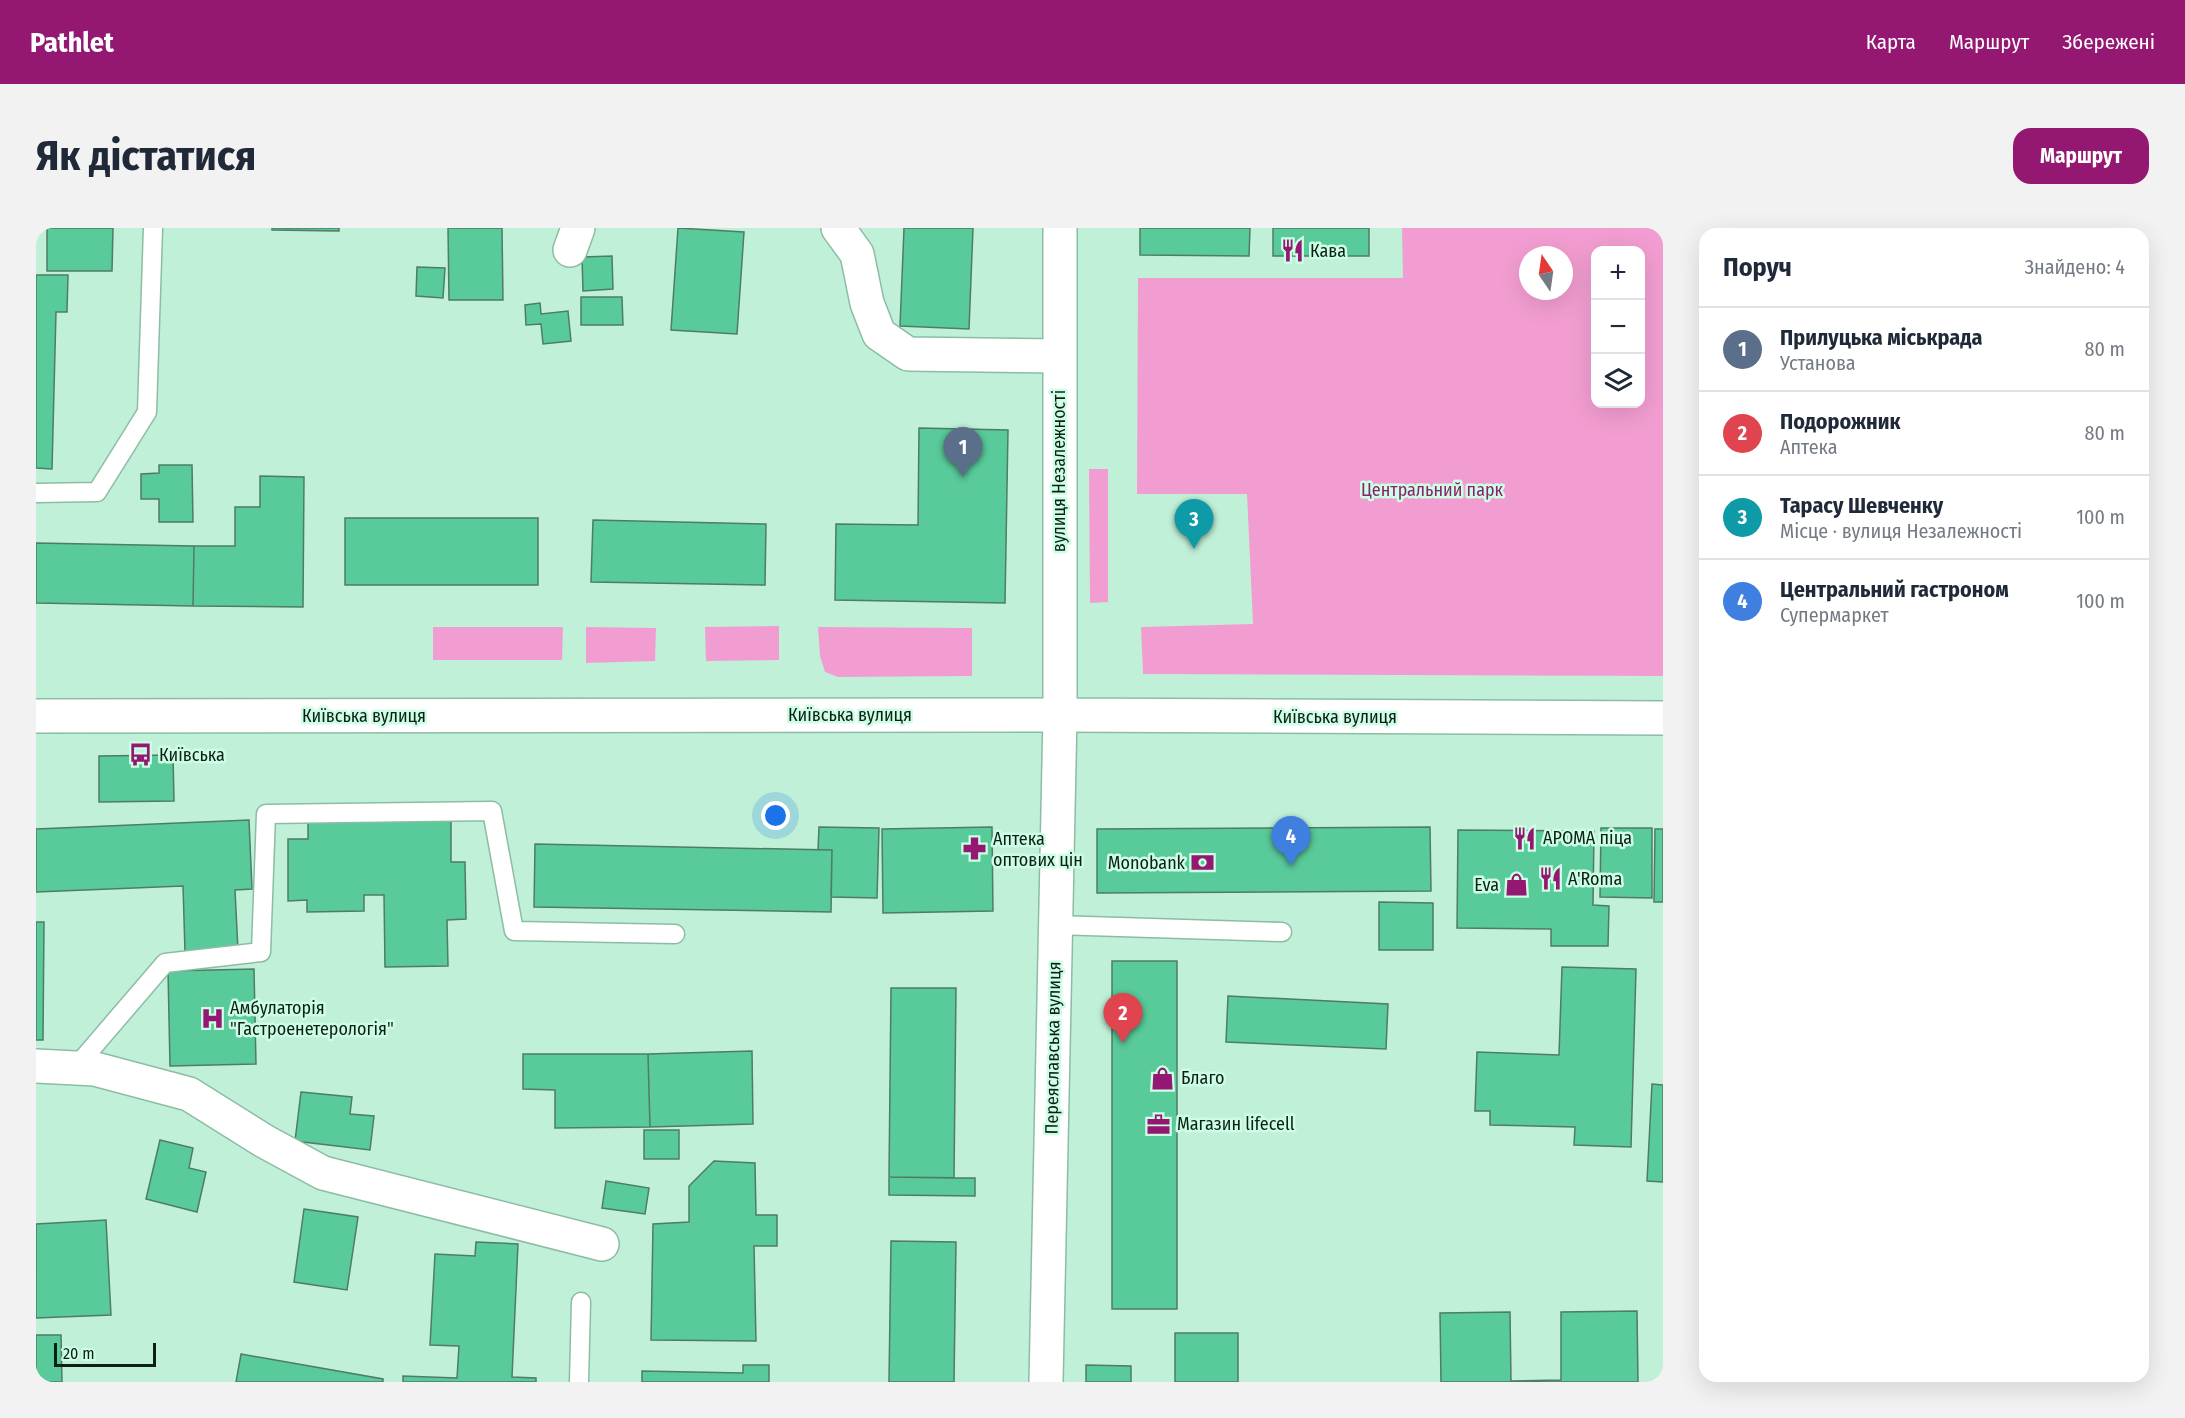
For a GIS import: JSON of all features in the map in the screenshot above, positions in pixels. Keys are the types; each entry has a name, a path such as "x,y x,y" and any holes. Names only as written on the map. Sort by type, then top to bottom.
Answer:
{"main road":[{"path":"838,228 857,254 867,303 879,334 908,354 1059,356"},
{"name":"вулиця Незалежності","path":"1060,228 1060,715"},
{"name":"Київська вулиця","path":"36,716 1060,715 1663,718"},
{"name":"Переяславська вулиця","path":"1046,1382 1060,715"},
{"path":"36,1066 96,1069 189,1094 264,1141 323,1173 602,1244"}],"lane":[{"path":"36,493 97,492 147,412 153,228"},
{"path":"75,1068 165,963 261,952 266,814 492,811 514,931 675,934"},
{"path":"1055,924 1282,932"},
{"path":"579,1382 581,1302"}],"green space":[{"name":"Центральний парк","path":"1402,228 1663,228 1663,676 1143,674 1141,627 1253,624 1247,494 1137,494 1138,278 1403,278"},
{"path":"1089,469 1108,469 1108,602 1090,603"},
{"path":"779,626 779,660 706,661 705,627"},
{"path":"433,627 563,627 562,660 433,660"},
{"path":"586,627 656,628 655,661 586,663"},
{"path":"818,627 972,628 972,676 838,677 825,672 820,656"}],"building":[{"path":"47,228 113,228 112,271 47,271"},
{"path":"272,228 339,228 339,231 272,230"},
{"path":"448,228 502,228 503,300 449,300"},
{"path":"678,228 744,232 737,334 671,330"},
{"path":"904,228 973,228 969,329 900,326"},
{"path":"1140,228 1250,228 1249,256 1140,255"},
{"path":"1273,228 1369,228 1369,256 1273,256"},
{"path":"612,256 613,289 583,291 582,257"},
{"path":"417,267 445,268 443,298 416,296"},
{"path":"36,275 68,275 67,312 56,312 52,469 36,468"},
{"path":"581,297 622,297 623,325 581,325"},
{"path":"540,303 541,314 568,311 571,341 543,344 541,324 526,325 525,305"},
{"path":"919,428 1008,430 1005,603 835,600 836,524 918,525"},
{"path":"159,465 192,465 193,522 159,522 159,499 141,499 141,474 159,473"},
{"path":"260,476 304,477 303,607 193,606 194,546 235,546 235,507 260,507"},
{"path":"345,518 538,518 538,585 345,585"},
{"path":"593,520 766,524 765,585 591,582"},
{"path":"36,543 194,546 193,606 36,603"},
{"path":"173,755 174,801 99,802 99,756"},
{"path":"451,819 451,862 465,862 466,919 447,920 448,966 385,967 384,895 364,895 364,911 307,912 307,900 288,901 288,839 308,839 308,820"},
{"path":"249,820 252,889 235,890 238,950 185,952 183,886 36,892 36,829"},
{"path":"819,827 879,828 877,898 831,897 832,850 818,850"},
{"path":"992,827 993,911 883,913 882,829"},
{"path":"1430,827 1431,891 1097,893 1097,829"},
{"path":"1601,828 1652,828 1652,898 1600,897"},
{"path":"1655,829 1663,829 1663,902 1654,902"},
{"path":"1458,830 1594,831 1593,905 1609,906 1608,946 1551,946 1551,929 1457,928"},
{"path":"535,844 832,850 831,912 534,907"},
{"path":"1379,902 1433,903 1433,950 1379,950"},
{"path":"36,922 44,922 43,1040 36,1040"},
{"path":"1112,961 1177,961 1177,1309 1112,1309"},
{"path":"1562,967 1636,969 1631,1147 1574,1145 1575,1127 1490,1125 1490,1111 1475,1111 1477,1052 1559,1055"},
{"name":"Амбулаторія \"Гастроенетерологія\"","path":"254,969 256,1064 170,1066 168,971"},
{"path":"891,988 956,988 954,1178 889,1177"},
{"path":"1228,996 1388,1004 1386,1049 1226,1042"},
{"path":"752,1051 753,1124 650,1127 648,1054"},
{"path":"523,1054 648,1054 650,1127 555,1128 555,1090 523,1089"},
{"path":"1652,1084 1663,1085 1663,1182 1647,1181"},
{"path":"301,1092 352,1097 350,1114 374,1116 370,1150 295,1141"},
{"path":"644,1130 679,1130 679,1159 644,1159"},
{"path":"160,1140 193,1148 189,1168 206,1172 197,1212 146,1199"},
{"path":"714,1161 755,1163 756,1215 777,1215 777,1246 754,1246 756,1341 651,1340 653,1224 689,1222 689,1186"},
{"path":"889,1177 975,1178 975,1196 889,1195"},
{"path":"606,1181 649,1188 645,1214 602,1208"},
{"path":"304,1209 358,1217 347,1290 294,1282"},
{"path":"106,1220 111,1315 36,1318 36,1224"},
{"path":"891,1241 956,1242 954,1382 889,1382"},
{"path":"476,1242 518,1244 512,1377 536,1378 536,1382 403,1382 403,1376 457,1378 459,1346 430,1345 435,1254 475,1256"},
{"path":"1637,1311 1638,1382 1441,1382 1440,1313 1510,1312 1511,1381 1561,1380 1561,1312"},
{"path":"1175,1333 1238,1333 1238,1382 1175,1382"},
{"path":"36,1335 61,1335 62,1382 36,1382"},
{"path":"241,1354 383,1379 383,1382 236,1382"},
{"path":"743,1365 769,1365 769,1382 642,1382 642,1371 743,1373"},
{"path":"1086,1365 1131,1366 1131,1382 1086,1382"}],"place":[{"name":"Кава","path":"1292,251"},
{"name":"Прилуцька міськрада","path":"963,477"},
{"name":"Тарасу Шевченку","path":"1194,549"},
{"name":"Київська","path":"141,755"},
{"name":"АРОМА піца","path":"1525,838"},
{"name":"Аптека оптових цін","path":"975,849"},
{"name":"Monobank","path":"1203,863"},
{"name":"Центральний гастроном","path":"1291,866"},
{"name":"A'Roma","path":"1550,879"},
{"name":"Eva","path":"1517,885"},
{"name":"Амбулаторія \"Гастроенетерологія\"","path":"212,1018"},
{"name":"Подорожник","path":"1123,1043"},
{"name":"Благо","path":"1163,1078"},
{"name":"Магазин lifecell","path":"1159,1124"}]}
